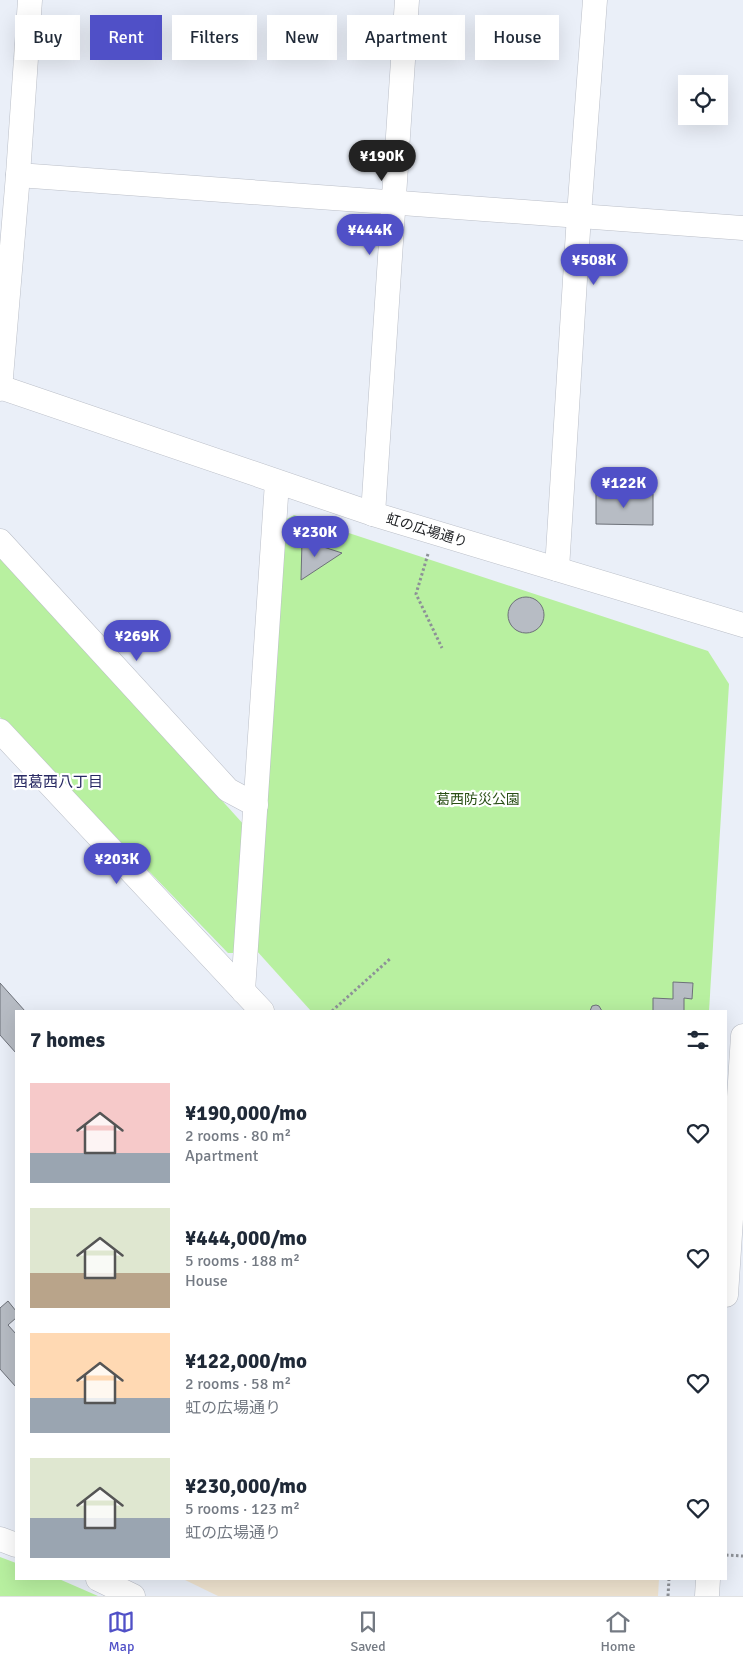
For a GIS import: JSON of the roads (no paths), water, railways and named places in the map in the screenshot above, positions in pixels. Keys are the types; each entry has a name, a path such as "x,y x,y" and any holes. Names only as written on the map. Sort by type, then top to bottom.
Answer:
{"street":[{"path":"0,388 18,175 30,0"},
{"path":"373,514 407,0"},
{"path":"557,569 579,215 595,0"},
{"path":"18,175 743,228"},
{"name":"虹の広場通り","path":"0,388 373,514 743,625"},
{"path":"243,991 277,482"},
{"path":"0,541 228,790 256,805"},
{"path":"0,731 261,1010"},
{"path":"727,1280 743,1036"},
{"path":"0,1539 15,1545"},
{"path":"100,1580 133,1596"},
{"path":"707,1596 708,1580"}],"district":[{"name":"西葛西八丁目","path":"58,782"}],"park label":[{"name":"葛西防災公園","path":"478,799"}]}
